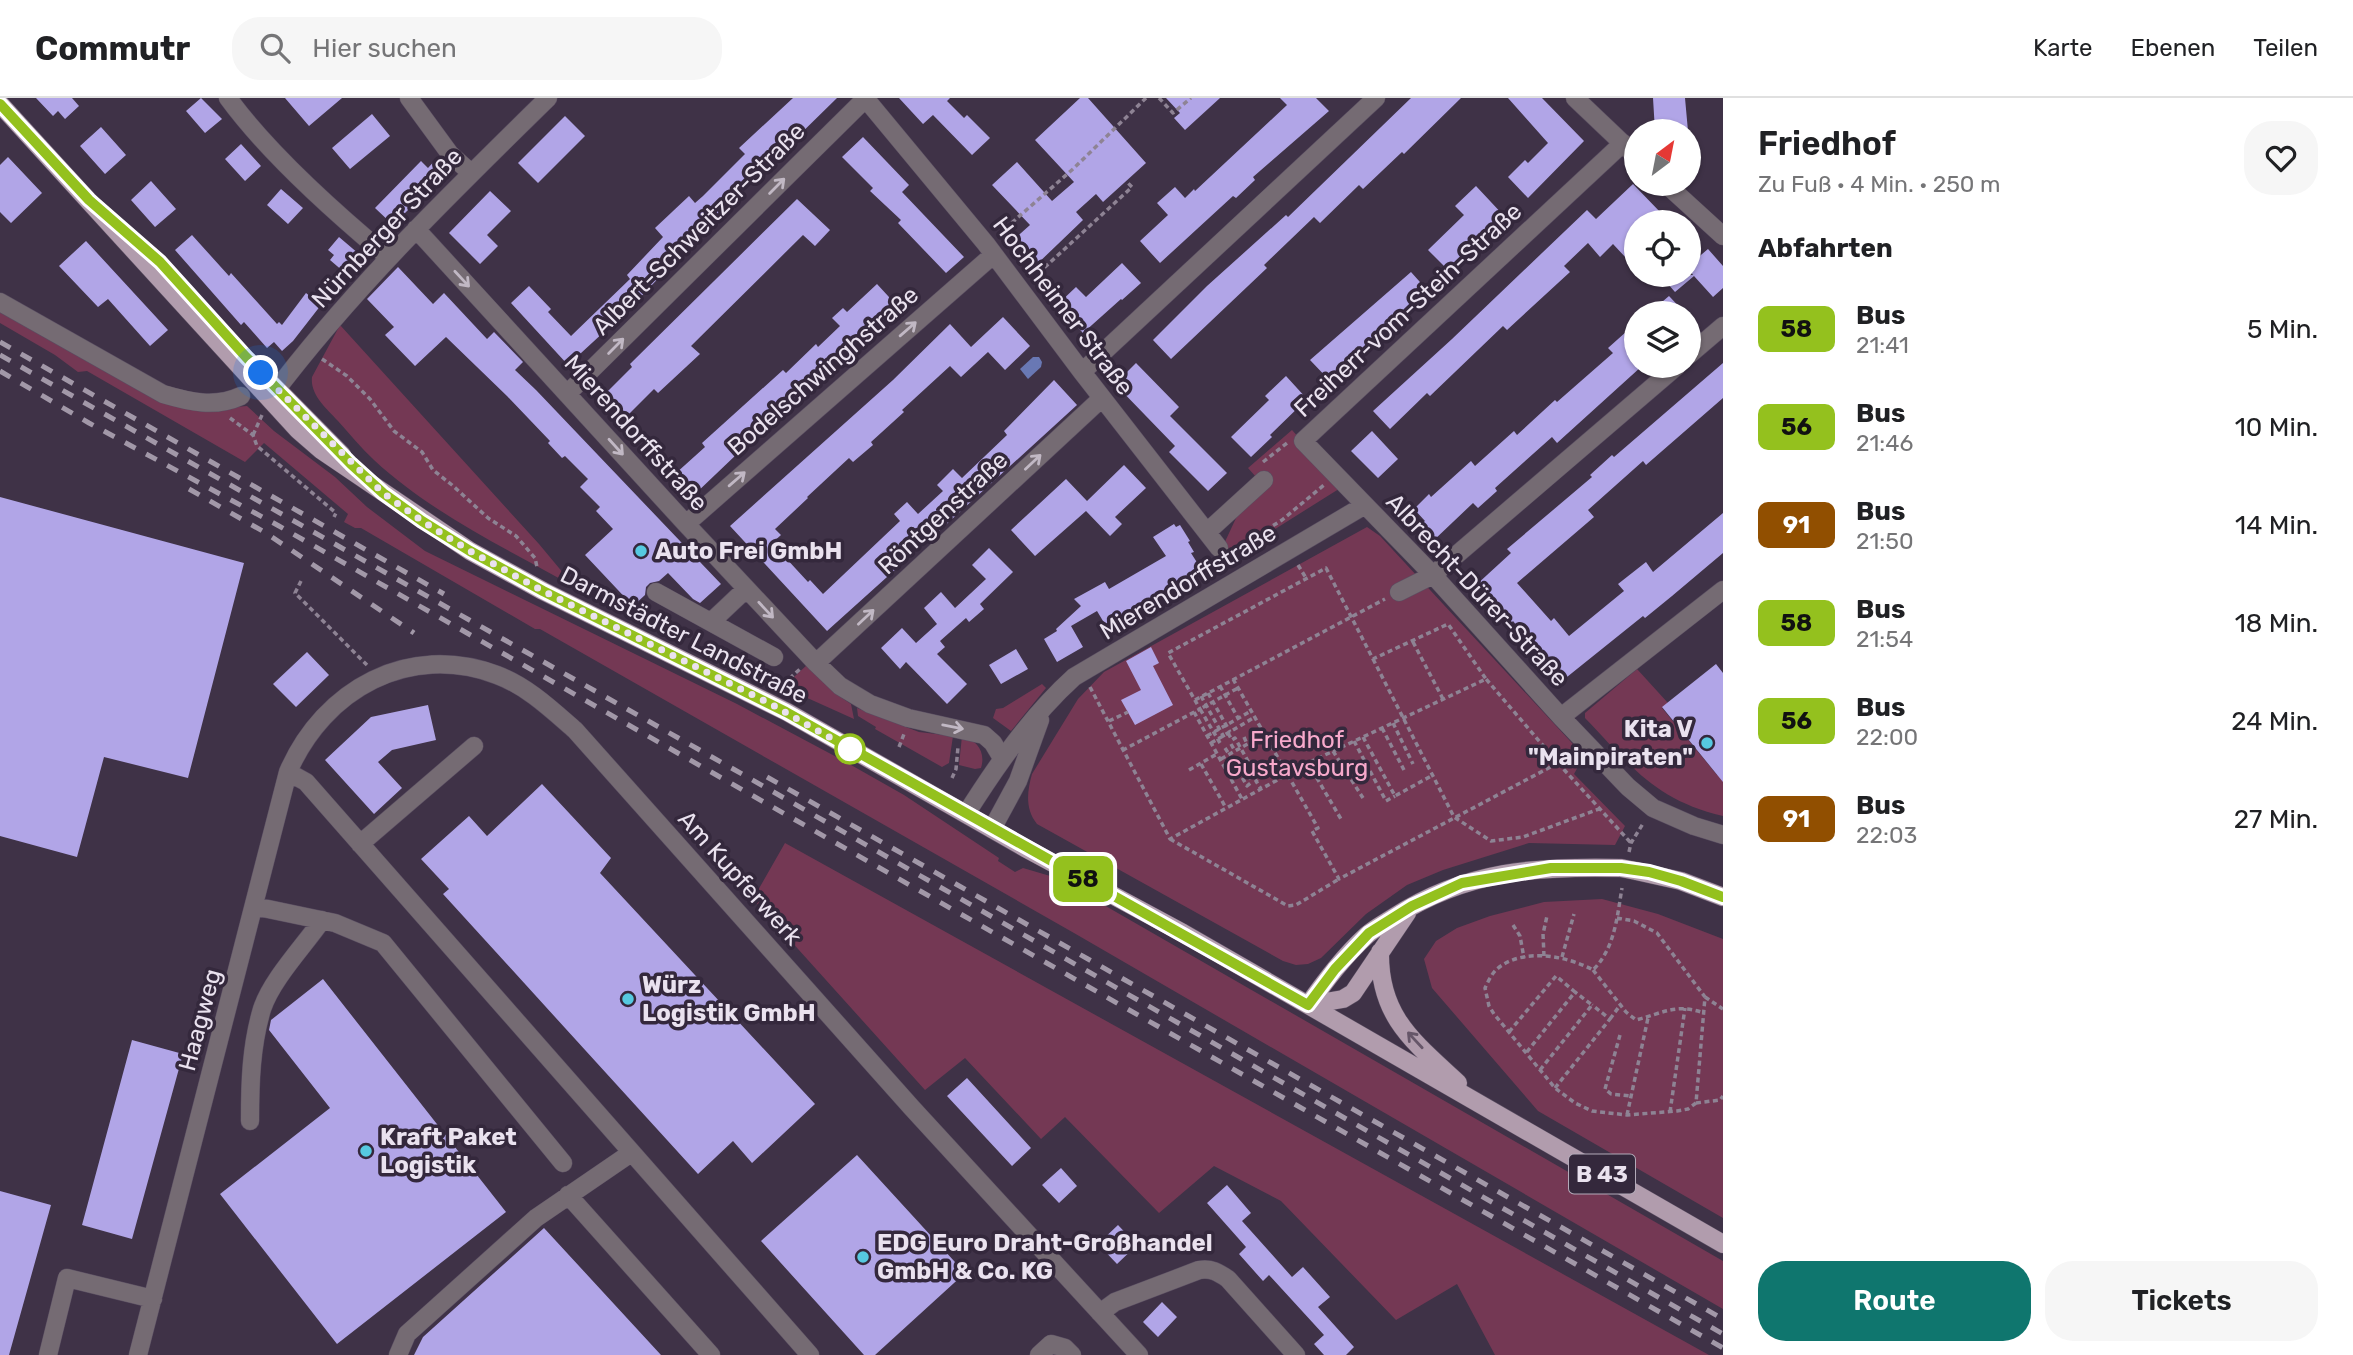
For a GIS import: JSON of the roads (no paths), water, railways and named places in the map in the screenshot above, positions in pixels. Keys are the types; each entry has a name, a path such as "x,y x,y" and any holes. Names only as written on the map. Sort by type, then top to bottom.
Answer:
{"main road":[{"name":"Darmstädter Landstraße","path":"0,104 274,393 383,493 470,551 543,591 769,703 966,814"},
{"name":"B 43","path":"966,814 1308,1005 1723,1244"},
{"path":"1308,1005 1335,969 1369,933 1412,906 1462,883 1551,868 1629,864 1723,897"},
{"path":"1308,1005 1343,999 1353,993 1412,906"},
{"path":"1380,952 1380,975 1396,1021 1434,1061 1482,1104"}],"street":[{"path":"228,98 241,116 315,193 388,257"},
{"path":"409,98 450,154 471,173"},
{"name":"Nürnberger Straße","path":"274,393 388,257 548,98"},
{"name":"Hochheimer Straße","path":"865,98 989,249 1207,532 1225,550"},
{"name":"Albert-Schweitzer-Straße","path":"567,394 865,98"},
{"path":"1082,372 1376,98"},
{"path":"1575,98 1624,143"},
{"name":"Freiherr-vom-Stein-Straße","path":"1303,441 1624,154"},
{"path":"1680,196 1723,236"},
{"name":"Mierendorffstraße","path":"416,229 746,589 840,686 870,704 908,718 984,735 993,743 1002,758"},
{"name":"Bodelschwinghstraße","path":"686,524 989,249"},
{"path":"0,302 163,394 212,404 242,396"},
{"path":"1701,345 1723,326"},
{"path":"1399,592 1433,575 1662,378"},
{"name":"Röntgenstraße","path":"814,661 1102,398"},
{"name":"Albrecht-Dürer-Straße","path":"1303,441 1433,575 1561,718 1628,787 1653,808 1723,835"},
{"path":"1207,532 1264,480"},
{"name":"Mierendorffstraße","path":"966,814 1002,758 1057,693 1083,673 1365,505"},
{"path":"710,622 746,589"},
{"path":"1561,718 1723,590"},
{"path":"656,593 774,657"},
{"name":"Am Kupferwerk","path":"330,709 351,691 388,674 430,663 498,675 523,688 551,709 575,730 912,1108 1139,1355"},
{"name":"Haagweg","path":"138,1355 288,772 297,751 311,730 330,709"},
{"name":"Mierendorffstraße","path":"992,829 1018,781 1043,710"},
{"path":"360,844 474,746"},
{"path":"288,772 306,782 810,1355"},
{"path":"254,906 335,923 383,943 564,1163"},
{"path":"250,1121 251,1065 263,1007 277,981 322,920"},
{"path":"398,1355 407,1334 536,1219 631,1153"},
{"path":"568,1195 711,1355"},
{"path":"1100,1312 1115,1302 1199,1269 1208,1269 1217,1271 1228,1279 1296,1355"},
{"path":"48,1355 67,1278 153,1299"},
{"path":"1039,1355 1051,1344 1065,1348 1072,1355"}],"water":[{"path":"1033,357 1039,357 1041,367 1028,379 1020,369"}],"railway":[{"path":"0,342 444,594"},
{"path":"0,355 735,770 1723,1334"},
{"path":"0,371 89,423 279,526 1723,1348"},
{"path":"189,489 266,533 414,633"},
{"path":"767,777 1723,1319"}],"place":[{"name":"Auto Frei GmbH","path":"641,551"},
{"name":"Kita V \"Mainpiraten\"","path":"1707,743"},
{"name":"Würz Logistik GmbH","path":"628,999"},
{"name":"Kraft Paket Logistik","path":"366,1151"},
{"name":"EDG Euro Draht-Großhandel GmbH & Co. KG","path":"863,1257"}],"park label":[{"name":"Friedhof Gustavsburg","path":"1297,754"}]}
